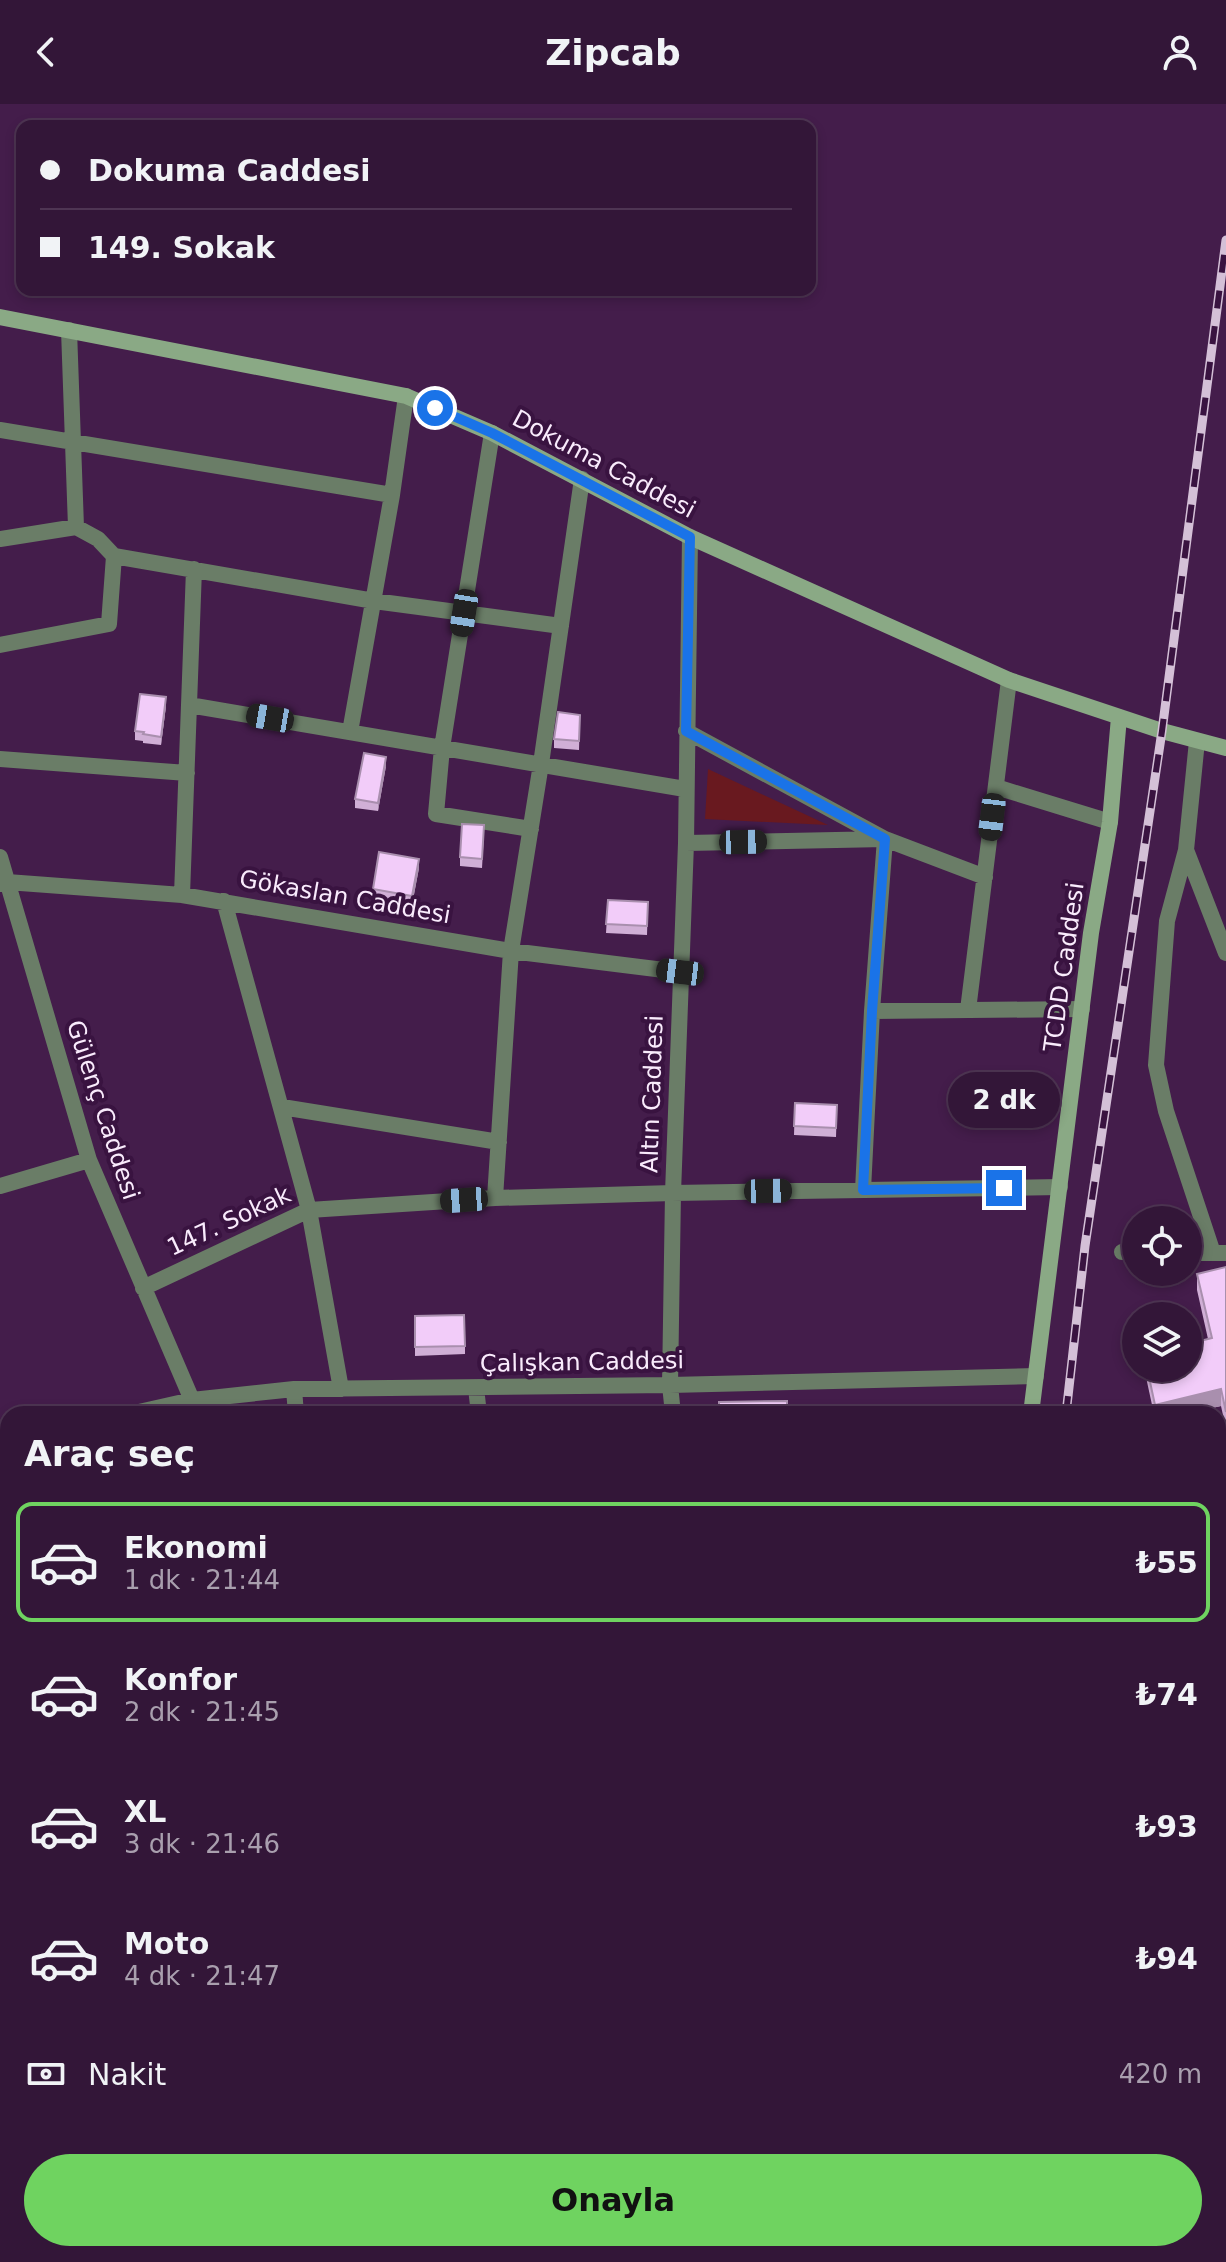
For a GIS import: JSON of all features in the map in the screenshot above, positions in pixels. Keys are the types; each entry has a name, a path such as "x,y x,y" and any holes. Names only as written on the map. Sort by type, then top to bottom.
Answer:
{"main road":[{"name":"Dokuma Caddesi","path":"0,317 406,396 492,433 690,537 1009,680 1162,731 1226,748"},
{"name":"TCDD Caddesi","path":"1032,1406 1091,933 1110,822 1119,717"}],"street":[{"path":"69,330 76,527"},
{"path":"350,732 392,495 406,396"},
{"path":"0,430 392,495"},
{"path":"492,433 442,748 436,814 531,829"},
{"path":"495,1198 511,951 582,479"},
{"path":"0,539 76,527 98,539 114,556 374,601 561,626"},
{"name":"Altın Caddesi","path":"672,1406 673,1193 686,843 690,537"},
{"path":"0,645 109,624 114,556"},
{"path":"182,895 194,569"},
{"path":"968,1010 1009,680"},
{"path":"189,705 685,789"},
{"path":"686,731 885,839 985,877"},
{"path":"1197,741 1186,850 1167,921 1156,1065 1166,1111 1219,1253"},
{"path":"0,759 187,773"},
{"path":"996,787 1110,822"},
{"path":"686,843 885,839"},
{"path":"863,1190 885,839"},
{"path":"1186,850 1226,953"},
{"name":"Gülenç Caddesi","path":"0,857 4,883 89,1160 195,1406"},
{"name":"Gökaslan Caddesi","path":"4,883 182,895 511,951 680,972"},
{"path":"224,901 309,1210 341,1389"},
{"path":"872,1011 1082,1009"},
{"path":"282,1107 499,1142"},
{"path":"0,1186 89,1160"},
{"name":"147. Sokak","path":"143,1288 309,1210 495,1198 1060,1187"},
{"name":"Çalışkan Caddesi","path":"200,1406 294,1389 670,1385 1036,1376"},
{"path":"476,1388 478,1406"},
{"path":"294,1389 295,1406"}],"shaded area":[{"path":"708,769 828,825 705,819"}],"building":[{"path":"140,694 166,697 161,737 135,731"},
{"path":"558,712 580,715 579,741 554,739"},
{"path":"364,753 386,757 378,803 355,799"},
{"path":"462,824 484,825 482,859 460,857"},
{"path":"379,852 419,859 412,896 373,889"},
{"path":"608,900 648,902 647,926 606,924"},
{"path":"795,1103 837,1105 836,1128 794,1126"},
{"path":"1226,1267 1226,1406 1221,1389 1155,1405 1150,1382 1202,1382 1202,1340 1212,1338 1200,1286 1202,1273"},
{"path":"464,1315 465,1346 415,1347 415,1316"},
{"path":"787,1401 787,1406 719,1406 719,1402"}],"railway":[{"path":"1067,1406 1085,1246 1162,731 1226,240"}],"route":[{"path":"435,408 492,433 690,537 686,731 885,839 863,1190 1004,1188"}]}
